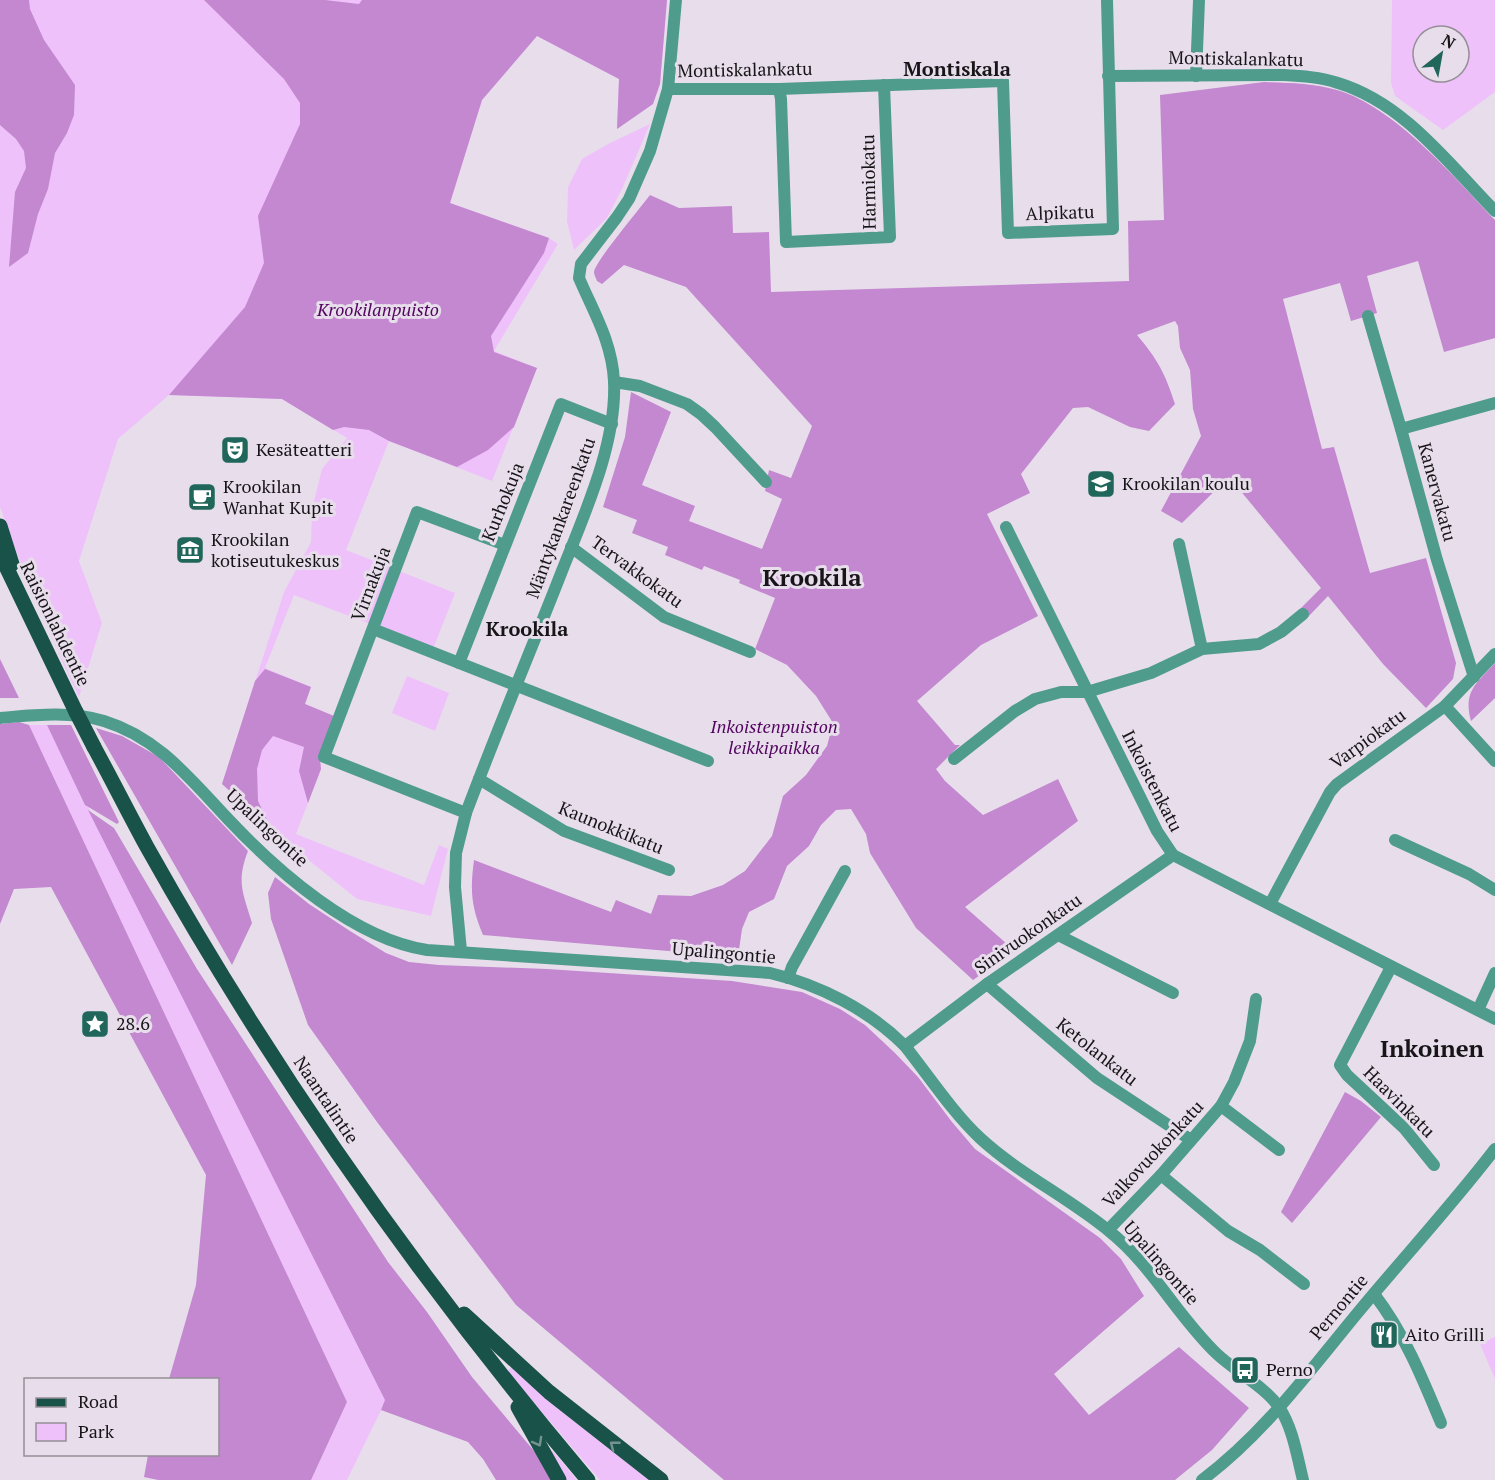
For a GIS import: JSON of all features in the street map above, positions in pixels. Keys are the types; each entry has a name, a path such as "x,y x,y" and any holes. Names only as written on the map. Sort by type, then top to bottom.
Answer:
{"main road":[{"path":"0,526 29,615"},
{"name":"Raisionlahdentie","path":"0,554 76,712"},
{"name":"Naantalintie","path":"76,712 152,855 262,1039 359,1184 434,1287 499,1373 588,1480"},
{"path":"434,1287 549,1392 661,1480"},
{"path":"499,1373 559,1480"}],"street":[{"path":"668,89 676,0"},
{"path":"1107,0 1108,76"},
{"path":"1196,76 1199,0"},
{"name":"Montiskalankatu","path":"1108,76 1283,75 1311,77 1337,83 1362,92 1387,106 1409,123 1495,211"},
{"name":"Alpikatu","path":"1003,81 1008,233 1113,229 1108,76"},
{"name":"Montiskalankatu","path":"668,89 779,89 1003,81"},
{"name":"Harmiokatu","path":"779,89 786,242 890,237 884,85"},
{"name":"Mäntykankareenkatu","path":"461,951 455,887 456,853 466,813 590,498 612,424 614,382 608,343 579,278 580,267 628,199 650,151 668,89"},
{"name":"Kanervakatu","path":"1368,316 1437,560 1474,676"},
{"path":"614,382 639,387 687,404 715,427 766,482"},
{"path":"1401,429 1495,403"},
{"name":"Kurhokuja","path":"459,663 561,404 612,424"},
{"name":"Virnakuja","path":"466,813 324,757 417,512 506,545"},
{"name":"Inkoistenkatu","path":"1006,527 1157,831 1173,855 1495,1019"},
{"path":"1179,544 1202,649"},
{"name":"Tervakkokatu","path":"571,547 664,617 750,652"},
{"path":"954,759 1015,711 1035,699 1061,692 1087,692 1151,673 1202,649 1259,644 1281,632 1303,614"},
{"path":"373,629 708,761"},
{"name":"Varpiokatu","path":"1270,904 1330,792 1337,784 1445,706 1495,654"},
{"path":"1445,706 1495,761"},
{"name":"Upalingontie","path":"0,718 48,714 91,718 140,736 174,761 260,852 338,913 378,936 406,947 764,973 788,978 828,993 861,1011 892,1033 905,1046 978,1137 1001,1156 1108,1230 1136,1258 1216,1353 1269,1396 1278,1407 1291,1432 1303,1480"},
{"name":"Kaunokkikatu","path":"479,779 564,831 669,870"},
{"path":"1395,840 1475,877 1495,890"},
{"name":"Sinivuokonkatu","path":"905,1046 987,984 1173,855"},
{"path":"788,978 845,871"},
{"path":"1058,935 1173,993"},
{"name":"Haavinkatu","path":"1391,967 1341,1065 1347,1076 1404,1128 1434,1165"},
{"path":"1478,1010 1495,973"},
{"name":"Ketolankatu","path":"987,984 1097,1078 1191,1140"},
{"name":"Valkovuokonkatu","path":"1108,1230 1161,1175 1221,1106 1234,1082 1250,1041 1256,999"},
{"path":"1221,1106 1279,1150"},
{"name":"Pernontie","path":"1202,1480 1230,1457 1278,1407 1467,1186 1495,1149"},
{"path":"1161,1175 1228,1231 1260,1250 1304,1284"},
{"path":"1374,1294 1402,1335 1442,1423"}],"green space":[{"path":"0,0 667,0 660,84 653,104 617,129 619,79 537,36 482,100 450,203 549,238 558,244 494,351 537,368 492,481 389,441 346,550 392,568 370,624 294,595 265,668 311,687 305,704 334,716 320,759 321,769 296,834 424,885 439,845 448,849 431,916 357,899 286,842 222,784 284,592 311,542 312,509 322,469 347,438 282,399 169,395 118,439 79,561 102,623 79,697 68,674 37,603 0,507"},
{"path":"0,0 29,0 30,9 44,40 75,85 74,115 55,153 48,189 38,214 28,253 9,267 15,192 26,168 24,151 16,139 0,125"},
{"name":"Krookilanpuisto","path":"204,0 325,0 359,4 362,0 667,0 660,84 653,104 617,129 619,79 537,36 482,100 450,203 549,238 544,253 491,336 494,352 537,368 514,427 488,450 457,467 389,441 369,430 344,427 333,430 282,399 169,395 245,307 264,263 258,216 300,124 300,103 284,79"},
{"path":"1392,0 1495,0 1495,92 1443,130 1395,96 1391,83"},
{"path":"1264,82 1301,84 1337,90 1380,111 1422,145 1495,220 1495,338 1444,352 1418,261 1367,276 1377,313 1351,321 1340,283 1283,299 1322,449 1334,447 1370,573 1426,558 1456,663 1453,679 1426,708 1383,664 1328,596 1308,617 1300,609 1321,588 1229,477 1182,523 1161,511 1201,436 1193,409 1190,370 1180,348 1178,326 1175,321 1137,335 1160,367 1175,404 1149,431 1130,427 1088,407 1073,408 1021,474 1030,493 987,514 1038,616 981,645 917,701 955,745 960,745 936,769 945,781 983,815 1058,779 1078,821 965,907 1015,951 973,980 916,928 870,853 866,834 851,809 836,810 821,825 809,846 787,866 774,899 749,912 742,929 738,957 483,935 472,898 474,860 611,912 616,900 651,914 658,895 691,896 723,885 745,871 772,836 783,796 806,775 827,746 833,723 816,696 787,665 755,649 775,598 739,583 740,580 704,566 702,570 665,555 668,547 632,533 637,520 603,507 625,437 631,392 671,412 642,485 695,506 689,521 762,549 782,499 765,491 769,470 791,478 812,426 686,287 624,265 602,284 597,281 594,272 596,267 650,195 679,208 732,206 733,233 769,232 771,292 1129,281 1128,221 1164,220 1160,95"},
{"path":"650,124 607,218 574,250 567,222 568,187 582,159"},
{"path":"399,571 455,593 433,649 377,627"},
{"path":"0,659 19,698 0,698"},
{"path":"1495,663 1495,698 1471,721 1470,695 1477,683"},
{"path":"265,669 311,687 305,704 334,716 320,759 321,769 308,803 299,771 304,747 273,736 262,750 257,769 258,801 272,830 222,784 255,681"},
{"path":"407,676 449,693 435,731 392,713"},
{"path":"19,722 29,725 347,1402 311,1480 158,1480 144,1477 148,1456 219,1456 219,1378 169,1378 196,1285 206,1175 51,887 14,889 0,924 0,724"},
{"path":"29,725 47,725 386,1400 347,1480 311,1480 347,1402"},
{"path":"47,725 71,725 119,822 117,824 85,805"},
{"path":"96,728 122,736 159,757 248,851 242,871 242,887 252,923 232,965"},
{"path":"88,810 114,828 197,969 388,1262 427,1312 472,1377 540,1458 552,1480 496,1480 483,1459 468,1442 381,1410 385,1400"},
{"path":"275,877 309,904 350,931 386,953 409,962 732,981 802,992 840,1009 865,1025 895,1053 918,1077 975,1149 1100,1238 1121,1259 1144,1296 1054,1374 1089,1415 1179,1347 1249,1408 1212,1450 1175,1480 724,1480 516,1305 377,1122 308,1025 271,919 268,893"},
{"path":"1345,1092 1381,1117 1292,1223 1281,1212"},
{"path":"1495,1337 1495,1379 1480,1344"},
{"path":"514,1365 651,1480 600,1480 507,1371"},
{"path":"553,1451 577,1480 566,1480 550,1452"}],"place":[{"name":"Kesäteatteri","path":"235,450"},
{"name":"Krookilan koulu","path":"1101,484"},
{"name":"Krookilan Wanhat Kupit","path":"202,497"},
{"name":"Krookilan kotiseutukeskus","path":"190,550"},
{"name":"28.6","path":"95,1024"},
{"name":"Aito Grilli","path":"1384,1335"},
{"name":"Perno","path":"1245,1370"}],"district":[{"name":"Montiskala","path":"957,69"},
{"name":"Krookila","path":"812,578"},
{"name":"Krookila","path":"527,629"},
{"name":"Inkoinen","path":"1432,1049"}],"park label":[{"name":"Inkoistenpuiston leikkipaikka","path":"774,737"}]}
